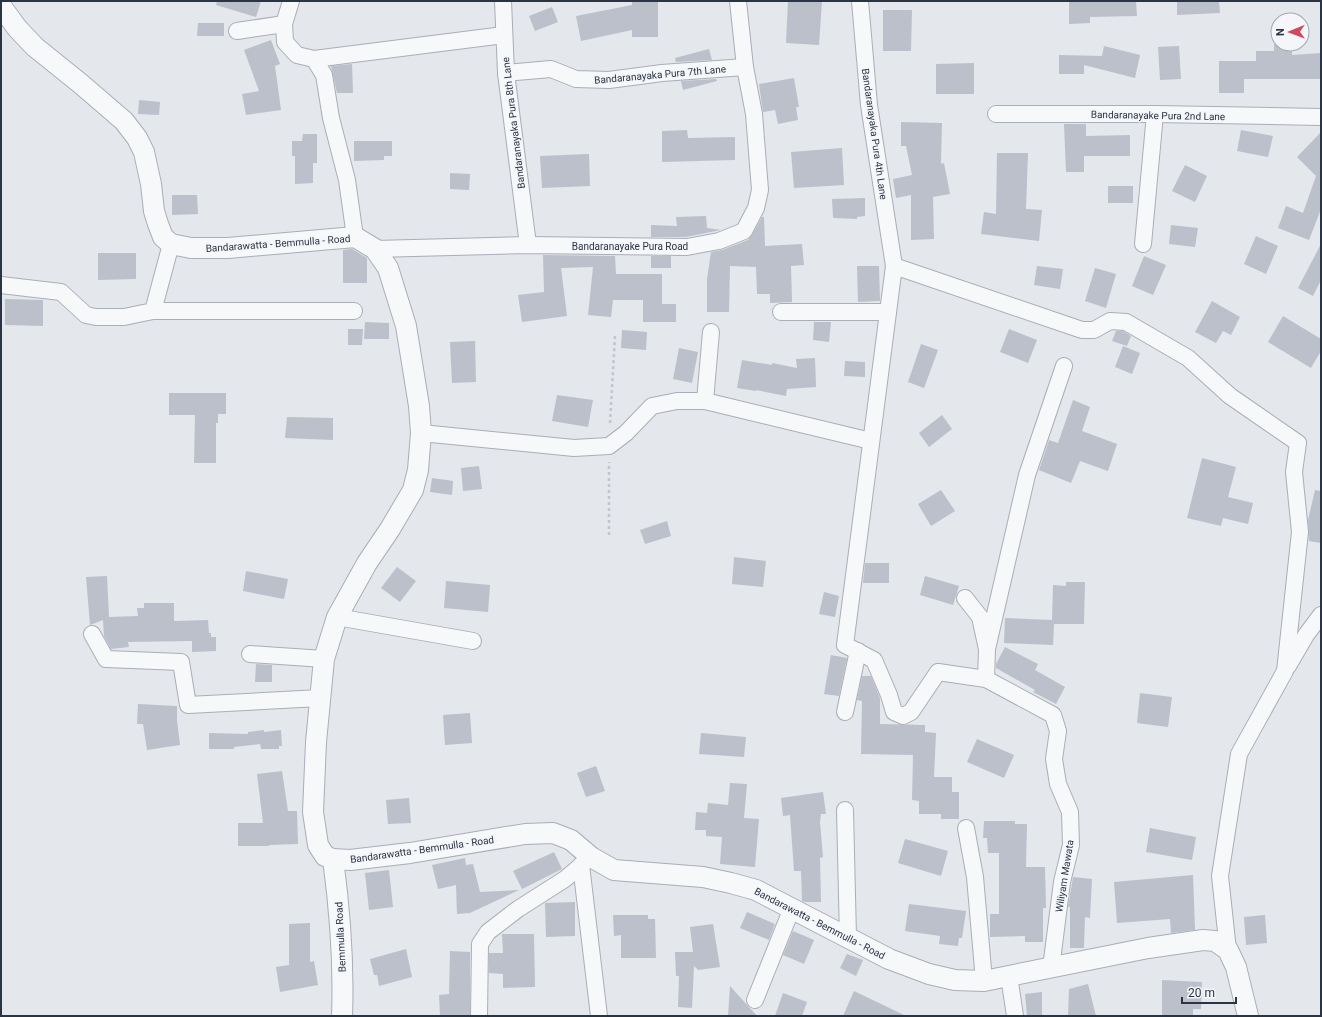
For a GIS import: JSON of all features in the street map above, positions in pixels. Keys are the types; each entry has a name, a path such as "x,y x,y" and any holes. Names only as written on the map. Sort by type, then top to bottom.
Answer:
{"street":[{"path":"291,1 284,24 285,42 297,55 314,59 504,35"},
{"name":"Bandaranayaka Pura 8th Lane","path":"503,1 506,73 528,245"},
{"name":"Bandaranayake Pura Road","path":"375,249 528,245 687,247 719,242 744,231 756,208 760,190 754,114 745,67 738,1"},
{"name":"Bandaranayaka Pura 4th Lane","path":"858,651 845,645 894,266 870,105 860,1"},
{"path":"1,6 17,28 35,47 124,120 137,138 144,152 151,184 154,211 163,237 171,244 152,311"},
{"path":"237,31 284,24"},
{"path":"314,59 324,75 331,118 347,180 355,237"},
{"name":"Bandaranayaka Pura 7th Lane","path":"506,73 551,69 576,79 609,80 662,73 745,67"},
{"name":"Bandaranayake Pura 2nd Lane","path":"996,114 1155,114 1321,117"},
{"path":"1143,244 1155,114"},
{"name":"Bandarawatta - Bemmulla - Road","path":"171,244 191,248 228,248 355,237 375,249 388,268 406,326 419,406 421,433 418,470 413,490 390,529 367,563 337,617 324,659 316,742 314,812 318,845 325,856 333,859 350,860 410,853 525,834 553,833 571,840 586,861 614,870 703,877 756,890 889,958 929,974 955,980 984,981 1148,948 1203,940 1215,942 1228,950"},
{"path":"894,266 1082,330 1094,330 1110,321 1126,322 1188,358 1230,396 1298,443 1294,472 1300,532 1285,671"},
{"path":"1,285 62,292 86,315 96,317 124,316 152,311 354,311"},
{"path":"781,312 888,312"},
{"path":"705,401 711,332"},
{"path":"986,679 987,649 1028,475 1064,366"},
{"path":"421,433 574,448 609,446 626,433 652,406 677,401 705,401 871,441"},
{"path":"965,598 980,617 987,649"},
{"path":"1248,1016 1236,967 1228,950 1220,876 1239,754 1306,635 1321,615"},
{"path":"337,617 474,641"},
{"path":"92,634 106,659 181,662 188,705 320,698"},
{"path":"845,712 858,651"},
{"name":"Wiliyam Mawata","path":"858,651 874,660 889,695 894,712 903,716 911,712 938,672 986,679 1053,715 1058,730 1054,759 1058,784 1070,812 1071,845 1062,882 1051,968"},
{"path":"250,654 324,659"},
{"path":"845,810 848,938"},
{"path":"966,828 975,877 984,981"},
{"name":"Bemmulla Road","path":"333,859 342,941 342,1016"},
{"path":"479,1016 480,944 488,932 518,909 565,879 586,861"},
{"path":"586,861 599,1016"},
{"path":"755,1000 792,908"},
{"path":"1009,976 1015,1016"}],"building":[{"path":"217,1 261,1 256,17 216,5"},
{"path":"632,1 658,1 658,37 632,37 632,30 581,41 576,16 632,5"},
{"path":"788,1 822,1 819,45 786,43"},
{"path":"1069,1 1136,1 1137,16 1090,17 1090,23 1069,24"},
{"path":"1177,1 1219,1 1220,13 1177,15"},
{"path":"552,7 558,22 535,31 529,16"},
{"path":"883,10 912,10 911,51 883,51"},
{"path":"198,23 224,23 224,36 197,36"},
{"path":"271,40 280,64 275,66 281,110 246,115 242,94 259,91 244,50"},
{"path":"1104,46 1140,55 1135,78 1084,65 1084,74 1059,74 1059,55 1102,56"},
{"path":"1179,46 1181,79 1160,80 1158,47"},
{"path":"709,49 712,60 676,62 675,58"},
{"path":"1256,51 1292,52 1292,55 1321,53 1321,79 1244,79 1244,93 1219,93 1219,61 1256,61"},
{"path":"974,63 974,94 936,94 936,64"},
{"path":"352,64 353,93 337,93 331,66"},
{"path":"794,78 799,107 796,107 798,120 778,124 775,110 763,112 759,84"},
{"path":"716,79 717,81 683,90 681,81"},
{"path":"139,100 160,102 159,115 138,114"},
{"path":"901,122 942,123 941,164 944,163 950,194 933,197 934,239 911,240 911,195 896,198 893,179 912,175 906,146 901,146"},
{"path":"1064,124 1086,124 1086,136 1130,135 1130,156 1084,156 1084,172 1066,172"},
{"path":"687,130 688,138 735,137 735,160 662,162 662,131"},
{"path":"1241,130 1273,136 1268,157 1237,151"},
{"path":"1321,132 1321,209 1309,240 1278,228 1286,206 1303,213 1316,176 1297,157"},
{"path":"303,134 317,134 317,163 313,163 313,183 295,184 295,156 292,156 292,141 302,141"},
{"path":"354,141 392,141 392,156 384,156 384,160 354,161"},
{"path":"842,148 844,185 794,188 791,152"},
{"path":"997,153 1028,153 1026,209 1042,210 1039,241 981,234 984,212 996,214"},
{"path":"589,154 590,186 542,188 540,156"},
{"path":"1185,165 1207,176 1195,202 1172,191"},
{"path":"450,173 470,174 469,190 450,189"},
{"path":"1108,186 1133,186 1133,203 1108,203"},
{"path":"172,195 197,195 198,214 172,215"},
{"path":"865,198 865,216 857,217 857,219 833,217 832,199"},
{"path":"706,216 707,228 721,230 686,237 651,237 651,225 677,226 676,217"},
{"path":"762,217 764,217 765,246 802,244 804,265 791,266 792,302 770,303 770,294 757,294 756,267 730,266 729,312 707,312 707,279 711,252 722,250 748,240"},
{"path":"1171,225 1198,228 1195,247 1169,244"},
{"path":"1256,236 1278,246 1266,274 1244,264"},
{"path":"1321,244 1321,280 1313,296 1298,288"},
{"path":"352,249 367,258 367,283 343,283 343,250"},
{"path":"98,253 136,253 136,279 98,280"},
{"path":"543,255 615,256 616,274 662,274 662,304 676,304 676,322 643,322 643,300 613,300 611,317 588,315 593,267 561,268 567,316 522,322 518,295 544,292"},
{"path":"651,256 671,256 671,268 651,268"},
{"path":"1144,256 1166,265 1153,295 1132,286"},
{"path":"857,266 879,266 880,301 858,302"},
{"path":"1037,266 1063,269 1060,289 1034,285"},
{"path":"1095,268 1116,274 1106,308 1085,301"},
{"path":"5,299 43,300 43,326 5,325"},
{"path":"1212,301 1240,317 1231,335 1223,331 1216,343 1195,332"},
{"path":"1283,316 1321,339 1321,351 1311,368 1268,342"},
{"path":"365,322 389,323 389,339 364,339"},
{"path":"814,322 831,322 829,342 813,340"},
{"path":"348,329 363,329 362,345 348,345"},
{"path":"1009,329 1037,340 1028,363 1000,352"},
{"path":"622,330 647,332 646,350 621,348"},
{"path":"1116,331 1123,331 1131,336 1127,346 1112,341"},
{"path":"475,341 476,382 452,383 450,342"},
{"path":"921,344 938,350 924,388 908,382"},
{"path":"1123,346 1140,353 1132,374 1115,367"},
{"path":"679,348 698,352 692,383 673,379"},
{"path":"815,358 816,387 787,389 786,396 737,388 742,360 772,365 772,363 797,368 796,359"},
{"path":"845,361 865,362 865,377 844,376"},
{"path":"169,393 226,393 226,414 218,414 218,423 216,423 216,463 194,463 195,415 169,415"},
{"path":"557,395 593,400 588,427 552,421"},
{"path":"1073,400 1090,407 1082,431 1117,444 1108,471 1080,461 1071,483 1039,470 1049,440 1058,443"},
{"path":"942,415 952,429 929,447 919,433"},
{"path":"287,417 333,418 333,440 285,438"},
{"path":"1202,458 1236,467 1228,497 1253,503 1248,524 1223,518 1221,526 1187,518"},
{"path":"479,466 482,489 463,491 461,468"},
{"path":"432,478 453,481 452,495 430,492"},
{"path":"941,490 955,511 931,526 918,504"},
{"path":"1315,490 1321,491 1321,543 1309,541 1308,520"},
{"path":"667,521 671,536 645,544 640,530"},
{"path":"734,557 766,561 763,587 732,584"},
{"path":"865,563 889,563 889,583 863,583"},
{"path":"397,567 416,581 400,602 381,588"},
{"path":"246,571 288,579 284,599 243,591"},
{"path":"107,576 109,617 138,616 137,608 144,608 144,603 174,603 174,621 208,620 209,633 211,633 211,637 216,637 216,651 192,652 192,641 128,642 129,647 111,649 104,636 103,620 90,625 86,577"},
{"path":"925,576 959,586 953,605 920,595"},
{"path":"446,581 490,585 488,612 444,608"},
{"path":"1066,582 1085,582 1084,624 1054,624 1053,645 1004,643 1005,618 1052,620 1053,585 1066,586"},
{"path":"824,592 839,596 835,617 819,614"},
{"path":"1005,647 1038,664 1035,670 1065,687 1056,704 1033,692 1035,690 996,668 996,664"},
{"path":"831,655 847,658 839,696 824,694"},
{"path":"256,664 272,665 272,682 255,682"},
{"path":"862,676 871,676 880,698 880,724 925,725 925,732 936,733 934,777 952,777 952,792 959,792 959,819 941,819 941,814 919,814 919,801 912,800 913,755 861,754 862,701 857,700"},
{"path":"1140,693 1172,697 1168,727 1137,723"},
{"path":"138,704 177,706 180,745 147,750 143,724 137,724"},
{"path":"470,713 472,743 445,745 443,715"},
{"path":"264,730 264,732 281,730 282,746 279,746 279,749 261,749 260,744 234,747 234,749 209,749 209,733 248,734 248,732"},
{"path":"701,733 746,737 744,757 699,754"},
{"path":"977,739 1014,755 1004,778 967,762"},
{"path":"596,766 605,791 586,797 577,773"},
{"path":"282,771 288,811 297,811 298,844 238,846 238,823 263,823 257,774"},
{"path":"730,783 747,784 744,818 759,819 755,867 720,864 722,837 706,836 706,830 695,830 696,812 707,813 708,803 728,805"},
{"path":"823,792 826,814 821,814 820,822 823,857 820,858 821,902 805,902 802,901 801,871 794,871 790,815 783,816 781,798"},
{"path":"409,798 411,823 388,824 386,800"},
{"path":"984,821 1015,821 1015,824 1027,824 1026,867 1045,867 1046,908 1043,908 1043,942 1025,942 1025,936 990,937 990,914 999,914 999,853 988,853 987,838 983,838"},
{"path":"1150,828 1196,837 1192,860 1146,852"},
{"path":"905,839 948,851 941,876 898,863"},
{"path":"554,852 562,869 522,889 513,871"},
{"path":"465,858 466,865 473,864 480,892 519,890 470,913 457,914 456,885 438,889 432,865"},
{"path":"389,870 393,907 369,910 365,873"},
{"path":"1193,875 1195,930 1171,933 1170,919 1117,923 1114,882"},
{"path":"1073,877 1092,879 1090,918 1085,917 1084,948 1070,948 1070,907 1068,907"},
{"path":"575,902 575,936 546,937 545,903"},
{"path":"909,904 966,911 962,938 959,938 958,946 939,944 940,936 905,931"},
{"path":"747,912 775,924 769,940 740,928"},
{"path":"613,915 648,915 648,919 655,919 656,958 621,958 621,935 614,936"},
{"path":"1265,915 1267,943 1246,945 1244,917"},
{"path":"310,923 310,962 314,961 318,985 280,992 276,967 289,965 289,924"},
{"path":"713,924 720,967 698,970 694,966 692,1008 678,1007 679,976 676,976 675,952 693,952 690,927"},
{"path":"793,931 814,940 804,964 783,955"},
{"path":"502,934 534,934 535,987 503,988 503,974 489,973 489,953 503,953"},
{"path":"406,949 412,977 379,986 377,975 374,975 370,959"},
{"path":"450,951 470,952 470,1016 440,1016 439,995 449,994"},
{"path":"847,954 863,960 856,976 840,968"},
{"path":"1162,980 1202,982 1201,1009 1193,1009 1193,1016 1162,1016"},
{"path":"1088,984 1096,1016 1068,1016 1069,989"},
{"path":"730,986 757,1016 728,1016"},
{"path":"854,991 906,1016 843,1016"},
{"path":"1042,992 1042,1016 1027,1016 1025,994"},
{"path":"783,993 807,1002 802,1016 775,1016"}]}
